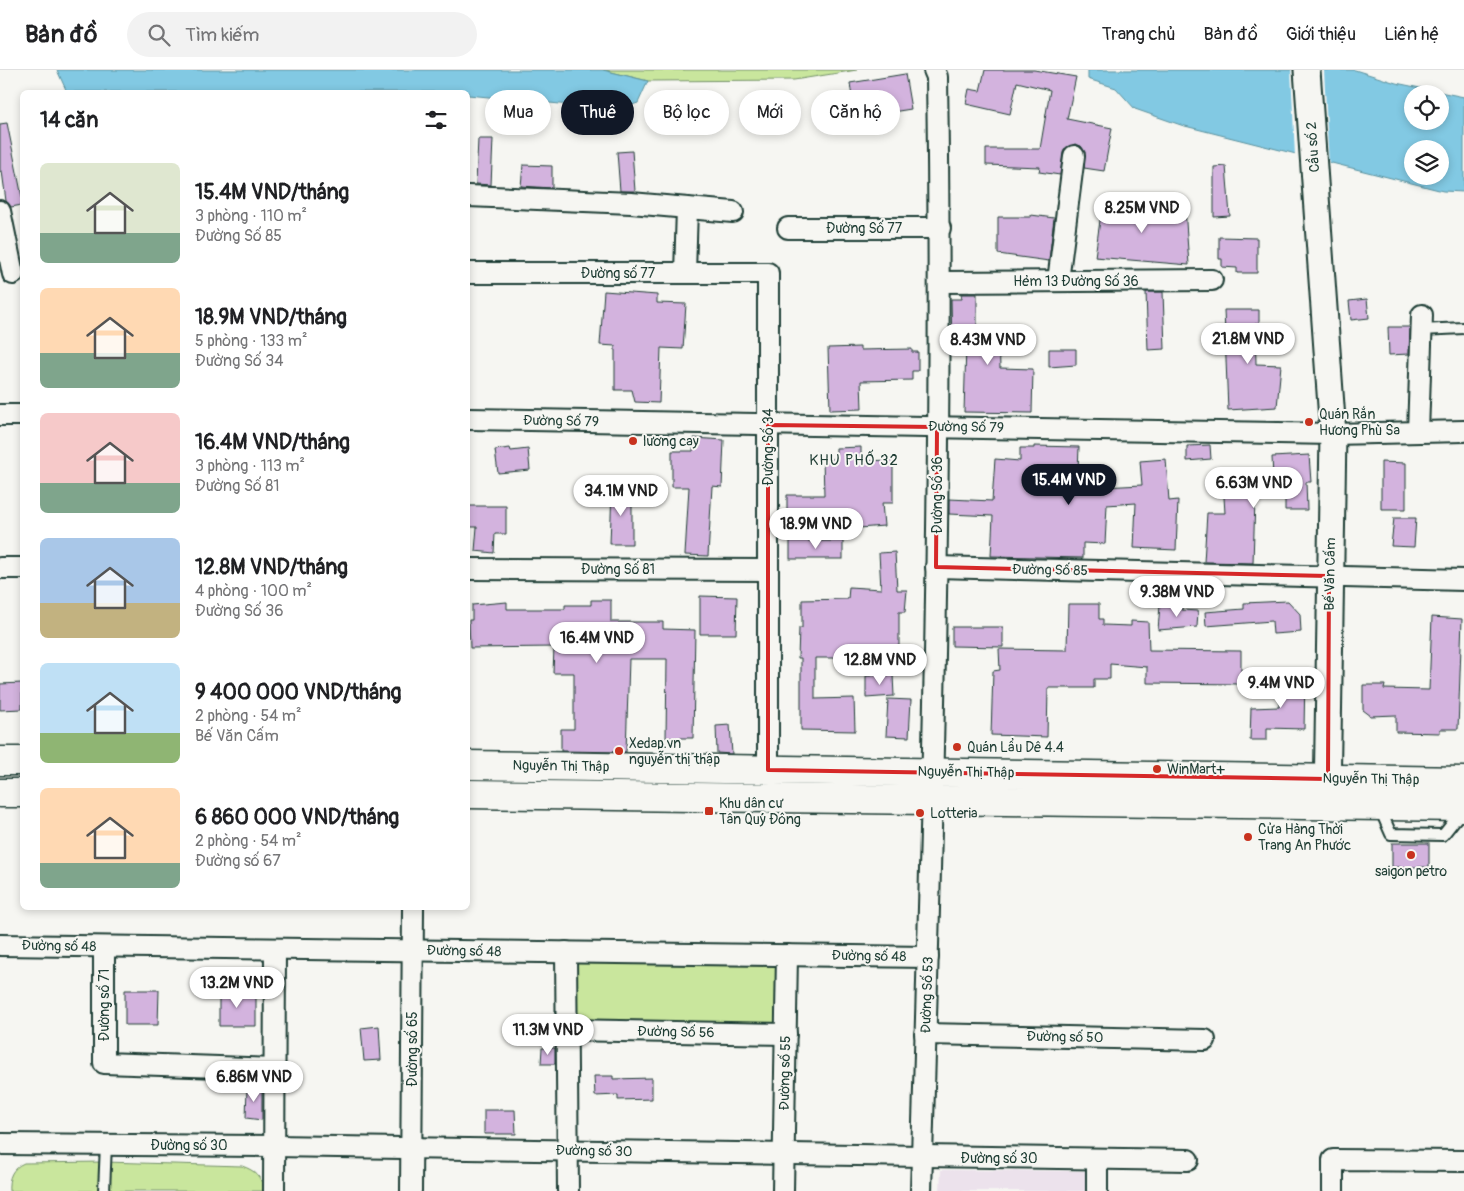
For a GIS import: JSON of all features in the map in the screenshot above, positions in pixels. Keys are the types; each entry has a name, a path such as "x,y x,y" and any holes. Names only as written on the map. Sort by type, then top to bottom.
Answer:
{"main road":[{"path":"0,761 20,761"},
{"name":"Nguyễn Thị Thập","path":"470,765 933,771 1328,792 1378,806 1464,808"},
{"name":"Nguyễn Thị Thập","path":"470,794 932,798 1328,792 1464,780"},
{"path":"0,793 20,793"}],"street":[{"name":"Đường Số 36","path":"933,771 937,427 941,282 937,77 934,70"},
{"name":"Cầu số 2","path":"1307,70 1318,224"},
{"path":"1058,281 1074,156"},
{"path":"470,196 733,212"},
{"path":"685,273 687,208"},
{"path":"0,211 12,274"},
{"name":"Bế Văn Cấm","path":"1318,224 1333,434 1329,576 1328,792"},
{"name":"Đường Số 77","path":"788,228 940,228"},
{"name":"Đường số 77","path":"470,273 768,273"},
{"name":"Đường Số 34","path":"768,273 768,770"},
{"name":"Hẻm 13 Đường Số 36","path":"941,282 1212,280"},
{"path":"1418,432 1422,322"},
{"path":"0,415 20,415"},
{"name":"Đường Số 79","path":"470,419 1333,434 1464,431"},
{"path":"0,568 20,568"},
{"name":"Đường Số 85","path":"936,568 1464,580"},
{"name":"Đường Số 81","path":"470,569 768,570"},
{"name":"Đường Số 53","path":"921,1191 933,771"},
{"name":"Đường số 65","path":"411,1191 413,910"},
{"name":"Đường số 48","path":"0,945 928,957"},
{"name":"Đường số 71","path":"104,947 104,1063 274,1069"},
{"path":"274,1191 276,949"},
{"path":"566,952 568,1191"},
{"name":"Đường số 55","path":"783,1191 787,955"},
{"name":"Đường Số 56","path":"566,1030 786,1034"},
{"name":"Đường số 50","path":"925,1034 1205,1040"},
{"name":"Đường số 30","path":"0,1144 274,1146 922,1158 1188,1160"},
{"path":"1097,1159 1097,1191"},
{"path":"1333,1191 1333,1160 1464,1160"}],"lane":[{"path":"1422,322 1464,328"},
{"path":"104,1191 106,1144"}],"highlighted area":[{"path":"768,425 937,427 936,567 1329,576 1328,779 768,770"}],"shaded area":[{"path":"941,1170 1088,1171 1088,1191 940,1191"}],"green space":[{"path":"603,70 857,70 794,80 648,81"},
{"path":"573,958 782,963 783,1025 573,1022"},
{"path":"105,1162 242,1166 257,1175 264,1191 9,1191 9,1182 12,1174 16,1168 24,1163"}],"water":[{"path":"57,70 603,70 648,81 638,103 634,104 634,90 561,90 561,104 551,103 551,90 485,90 485,97 470,95 470,90 66,90"},
{"path":"1088,70 1355,70 1406,85 1404,85 1404,130 1449,130 1449,94 1464,97 1464,192 1443,191 1419,185 1449,185 1449,140 1404,140 1404,181 1181,125 1135,109 1116,88 1088,79"}],"pier":[{"path":"1291,70 1324,70 1329,165 1295,157"}],"building":[{"path":"985,70 1034,70 1076,77 1067,119 1112,128 1104,171 1084,168 1085,152 1081,146 1075,144 1064,149 1060,175 1039,172 1040,167 986,165 986,149 1040,149 1050,90 1017,82 1010,114 966,104 969,89 980,91"},
{"path":"905,74 911,109 900,111 900,90 851,90 850,83"},
{"path":"7,123 20,187 20,205 11,207 6,201 2,171 0,172 0,124"},
{"path":"478,139 493,139 491,185 476,184"},
{"path":"632,151 635,191 620,191 617,152"},
{"path":"523,165 552,166 552,188 521,186"},
{"path":"1226,166 1230,216 1214,217 1214,167"},
{"path":"1103,198 1118,200 1118,203 1157,206 1157,210 1185,208 1189,265 1095,257"},
{"path":"1031,215 1054,218 1049,261 998,254 998,217 1031,217"},
{"path":"1219,237 1257,238 1257,273 1237,273 1237,268 1222,267 1222,259 1219,259"},
{"path":"604,291 657,295 657,303 686,304 683,349 661,348 659,403 635,402 632,390 615,390 615,346 600,345"},
{"path":"1146,292 1163,292 1165,349 1148,350"},
{"path":"961,294 977,294 977,334 999,334 1000,368 1033,369 1032,413 964,412 966,345 952,345 951,299 962,299"},
{"path":"1367,299 1369,318 1351,320 1349,301"},
{"path":"1224,310 1259,310 1259,324 1255,324 1256,364 1281,365 1277,407 1228,410"},
{"path":"1388,327 1410,327 1409,354 1389,355"},
{"path":"860,347 860,350 912,349 912,352 918,352 918,371 912,371 912,380 861,381 862,409 830,410 828,348"},
{"path":"1049,349 1076,349 1076,365 1049,367"},
{"path":"694,438 724,440 722,487 712,486 708,556 685,555 689,487 672,487 672,451 693,451"},
{"path":"1210,445 1211,459 1187,461 1187,446"},
{"path":"1034,446 1079,447 1078,470 1104,471 1103,487 1142,485 1140,461 1166,459 1169,501 1178,500 1176,550 1134,548 1136,503 1107,505 1105,544 1083,543 1083,558 991,556 993,516 949,514 949,499 992,501 995,459 1020,461 1020,448 1034,448"},
{"path":"861,447 861,461 893,460 893,503 882,503 884,526 847,529 846,511 787,511 787,495 824,495 823,459 836,459 836,448"},
{"path":"510,448 511,451 528,449 530,470 498,473 495,450"},
{"path":"1309,455 1311,482 1306,482 1307,510 1285,510 1285,497 1255,499 1253,563 1204,562 1207,513 1225,513 1223,482 1257,481 1257,478 1273,477 1272,457"},
{"path":"1381,462 1406,463 1406,509 1381,509"},
{"path":"612,489 632,489 632,544 610,544"},
{"path":"470,506 506,506 506,534 495,534 494,553 475,551 477,527 470,527"},
{"path":"1394,518 1416,518 1414,547 1391,546"},
{"path":"790,541 843,541 843,559 790,559"},
{"path":"895,552 897,590 907,590 905,612 899,612 899,646 847,646 847,658 815,658 815,699 854,698 855,731 801,730 801,658 798,658 799,628 802,628 802,600 848,599 849,587 881,589 879,553"},
{"path":"700,596 737,597 736,634 700,634"},
{"path":"591,600 611,600 611,622 663,622 663,629 695,630 693,738 666,738 667,659 629,659 626,752 561,751 561,729 574,729 574,673 553,673 554,647 470,648 472,605 507,602 507,609 565,609 565,605 591,605"},
{"path":"1288,601 1300,614 1301,632 1273,634 1272,621 1206,626 1205,612 1244,609 1244,603"},
{"path":"1068,604 1099,604 1099,619 1103,619 1103,625 1131,626 1131,621 1148,622 1149,650 1241,651 1241,684 1147,683 1147,667 1110,664 1110,679 1094,679 1094,688 1048,688 1047,737 991,735 993,671 1000,670 999,649 1067,650"},
{"path":"1160,605 1182,607 1182,610 1198,611 1197,627 1158,630"},
{"path":"1432,617 1462,619 1458,729 1440,729 1440,733 1396,732 1396,715 1371,716 1363,710 1363,685 1385,685 1384,689 1429,690"},
{"path":"952,627 1003,627 1003,647 952,646"},
{"path":"1279,674 1305,675 1304,729 1267,728 1267,740 1250,740 1251,708 1279,707"},
{"path":"893,675 894,696 866,698 866,676"},
{"path":"20,683 20,709 0,710 0,684"},
{"path":"888,699 911,700 909,737 886,736"},
{"path":"730,725 732,754 717,753 716,726"},
{"name":"saigon petro","path":"1392,843 1429,843 1429,867 1392,867"},
{"path":"125,990 159,990 158,1025 125,1025"},
{"path":"219,991 256,992 256,1026 219,1026"},
{"path":"379,1026 381,1060 364,1061 361,1028"},
{"path":"542,1048 555,1048 555,1064 541,1064"},
{"path":"594,1076 613,1076 613,1079 652,1078 652,1099 618,1100 618,1095 595,1096"},
{"path":"247,1087 262,1087 262,1120 246,1118"},
{"path":"484,1110 515,1110 516,1134 484,1134"}],"place":[{"name":"Quán Rắn Hương Phù Sa","path":"1309,422"},
{"name":"lương cay","path":"633,441"},
{"name":"Quán Lẩu Dê 4.4","path":"957,747"},
{"name":"Xedap.vn nguyễn thị thập","path":"619,751"},
{"name":"WinMart+","path":"1157,769"},
{"name":"Khu dân cư Tân Quý Đông","path":"709,811"},
{"name":"Lotteria","path":"920,813"},
{"name":"Cửa Hàng Thời Trang An Phước","path":"1248,837"},
{"name":"saigon petro","path":"1411,855"}],"district":[{"name":"KHU PHỐ 32","path":"854,460"}]}
